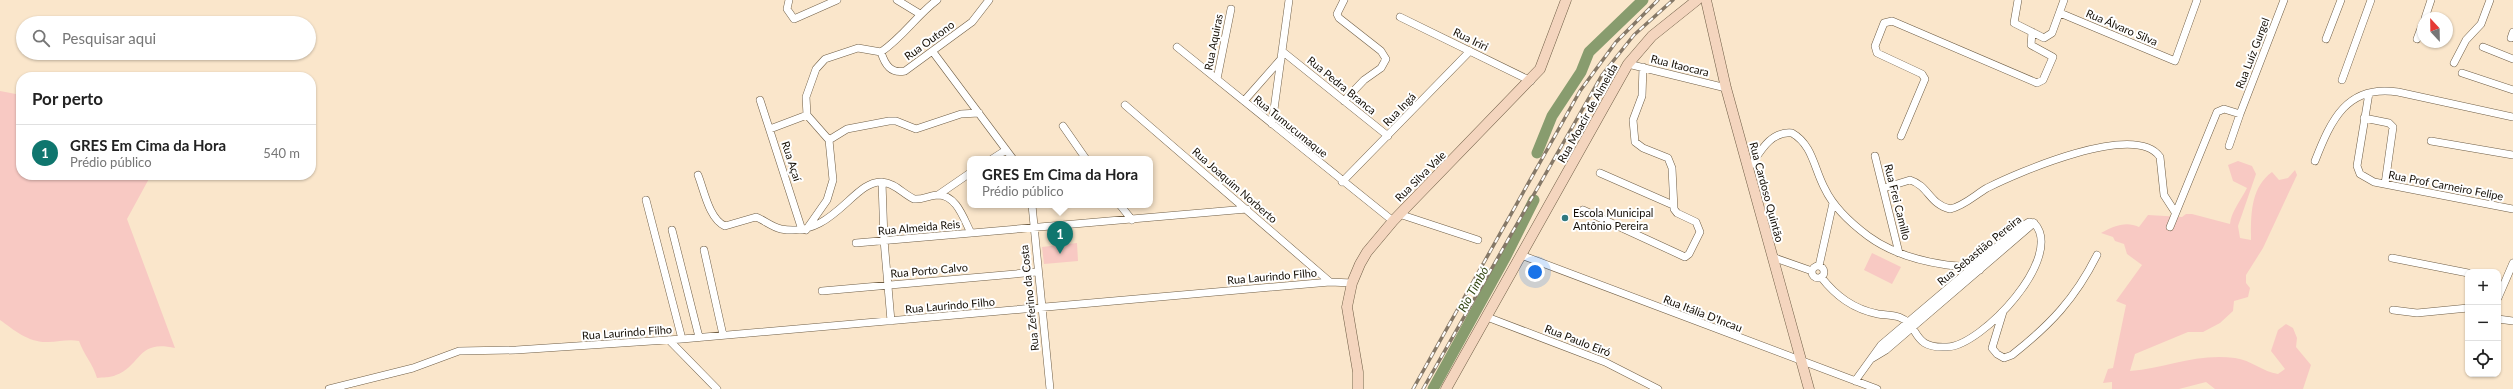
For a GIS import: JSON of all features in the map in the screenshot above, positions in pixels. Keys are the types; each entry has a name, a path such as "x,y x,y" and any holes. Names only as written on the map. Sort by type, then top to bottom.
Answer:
{"street":[{"path":"789,0 787,9 794,18 837,0"},
{"path":"897,0 920,14"},
{"path":"804,230 832,191 833,167 829,140 807,115 806,97 819,64 825,59 858,48 881,52 900,38 920,14 937,0"},
{"name":"Rua Outono","path":"881,52 889,69 900,72 911,68 972,22 989,0"},
{"path":"1272,124 1289,0"},
{"path":"1344,0 1338,11 1338,18 1381,51 1386,63 1364,80 1344,101"},
{"name":"Rua Silva Vale","path":"1358,389 1358,372 1347,318 1348,298 1352,283 1367,252 1396,218 1531,81 1546,58 1566,0"},
{"name":"Rua Moacir de Almeida","path":"1446,389 1628,64 1652,36 1697,0"},
{"name":"Rua Cardoso Quintão","path":"1706,0 1726,88 1749,168 1800,362 1809,389"},
{"path":"2018,0 2014,23 2044,38 2052,33 2064,0"},
{"name":"Rua Álvaro Silva","path":"2060,13 2175,61 2197,0"},
{"name":"Rua Luíz Gurgel","path":"2229,146 2284,0"},
{"path":"2326,39 2341,0"},
{"path":"2342,80 2371,0"},
{"path":"2427,12 2431,0"},
{"path":"2454,63 2466,40 2481,24 2490,0"},
{"name":"Rua Aquiras","path":"1217,79 1231,9"},
{"name":"Rua Iriri","path":"1400,17 1531,81"},
{"path":"1901,136 1925,79 1922,74 1876,53 1875,46 1884,23 1892,21 2037,83 2043,80 2053,57 2032,45 2032,32"},
{"name":"Rua Tumucumaque","path":"1177,47 1342,182 1396,218 1478,240"},
{"path":"2483,47 2513,59"},
{"name":"Rua Ingá","path":"1342,182 1470,51"},
{"path":"933,52 1011,156"},
{"path":"1244,101 1282,55"},
{"name":"Rua Pedra Branca","path":"1282,55 1388,136"},
{"name":"Rua Itaocara","path":"1628,64 1726,88"},
{"path":"1583,210 1685,257 1689,254 1700,232 1696,222 1677,213 1673,205 1670,160 1638,146 1634,139 1633,120 1642,96 1643,67"},
{"path":"2462,73 2513,90"},
{"path":"2316,161 2331,122 2338,113 2353,100 2369,93 2388,90 2513,117"},
{"path":"2369,93 2364,118 2389,123 2393,127 2385,184"},
{"name":"Rua Açaí","path":"760,100 804,230"},
{"name":"Rua Joaquim Norberto","path":"1125,106 1247,209 1330,282"},
{"path":"2170,227 2217,112 2224,109 2240,114"},
{"path":"829,140 848,129 889,121 916,129 961,114 979,113"},
{"path":"770,129 807,115"},
{"name":"Rua Prof Carneiro Felipe","path":"2364,118 2357,166 2360,174 2374,182 2513,209"},
{"path":"1063,126 1084,156"},
{"path":"1749,168 1772,138 1779,134 1792,133 1801,139 1808,149 1833,203 1868,236 1899,253 1934,263 1976,268"},
{"path":"2431,141 2513,154"},
{"path":"1884,188 1910,180 1924,189 1938,205 1950,209 1961,206 1987,188 2014,175 2051,161 2102,147 2126,144 2157,152 2160,161 2164,195 2175,212"},
{"path":"997,156 1006,150"},
{"name":"Rua Frei Camillo","path":"1875,156 1899,253"},
{"path":"1600,173 1673,205"},
{"path":"698,175 710,207 721,224 730,226 756,218 781,229 804,230 815,226 845,206 866,187 882,182 890,184 914,199 938,194 945,195 956,205 971,233"},
{"path":"938,194 967,175"},
{"path":"882,182 884,240 891,321"},
{"path":"646,200 682,338"},
{"path":"1819,266 1833,203"},
{"name":"Rua Zeferino da Costa","path":"1032,208 1037,272 1050,389"},
{"path":"1122,208 1132,220"},
{"name":"Rua Almeida Reis","path":"856,243 1247,209"},
{"name":"Rua Sebastião Pereira","path":"1855,381 1876,350 1909,326 2025,223 2034,223 2040,237 2039,258 2031,275 2004,309"},
{"path":"672,230 699,337"},
{"path":"704,250 723,335"},
{"name":"Rua Itália D'Incau","path":"1521,255 1800,362 1877,389"},
{"path":"2004,309 1992,348 1996,354 2004,358 2012,356 2055,319 2080,287 2097,255"},
{"path":"1772,257 1812,271"},
{"path":"2392,258 2465,272"},
{"path":"2501,291 2513,264"},
{"path":"1812,271 1814,267 1819,266"},
{"path":"1819,266 1823,271 1821,276"},
{"path":"1812,271 1814,277 1821,276"},
{"name":"Rua Porto Calvo","path":"822,291 1037,272"},
{"path":"1821,276 1828,286 1853,306 1864,311 1898,317 1909,326 1920,341 1927,345 1949,348 1979,334 2004,309"},
{"path":"2501,278 2506,279"},
{"name":"Rua Laurindo Filho","path":"329,389 414,368 459,351 549,348 669,340 1330,282 1352,283"},
{"path":"2394,310 2417,313 2465,308"},
{"name":"Rua Paulo Eiró","path":"1487,317 1605,362 1658,389"},
{"path":"2501,319 2513,320"},
{"path":"669,340 717,389"}],"shaded area":[{"path":"0,91 16,94 16,180 148,180 127,219 175,348 163,346 153,347 141,354 124,371 111,377 97,378 79,341 71,340 41,342 22,335 0,320"},
{"path":"2238,161 2252,166 2256,174 2238,226 2240,238 2251,240 2253,203 2259,186 2265,179 2272,172 2279,180 2288,178 2295,170 2297,175 2263,248 2246,275 2246,283 2250,288 2248,297 2234,301 2233,311 2220,323 2203,332 2188,332 2135,354 2130,371 2194,359 2221,357 2241,359 2267,371 2278,374 2285,369 2271,351 2278,330 2286,324 2293,328 2297,338 2296,347 2311,365 2303,389 2215,389 2206,382 2179,389 2112,389 2112,382 2103,383 2108,369 2113,368 2126,305 2116,301 2142,265 2127,254 2124,244 2115,241 2113,237 2101,233 2125,224 2139,227 2148,215 2182,217 2186,214 2192,214 2230,224 2234,210 2247,188 2233,181 2228,165"},
{"path":"1077,243 1078,261 1044,264 1042,247"},
{"path":"1872,253 1901,267 1892,284 1864,270"}],"waterway":[{"name":"Rio Timbó","path":"1537,153 1552,116 1581,72 1589,52 1643,0"},
{"name":"Rio Timbó","path":"1433,389 1506,256 1534,200"}],"railway":[{"path":"1413,389 1580,91 1616,42 1658,0"},
{"path":"1423,389 1602,75 1634,35 1673,0"}],"place":[{"name":"Escola Municipal Antônio Pereira","path":"1565,218"},
{"name":"GRES Em Cima da Hora","path":"1060,254"}]}
